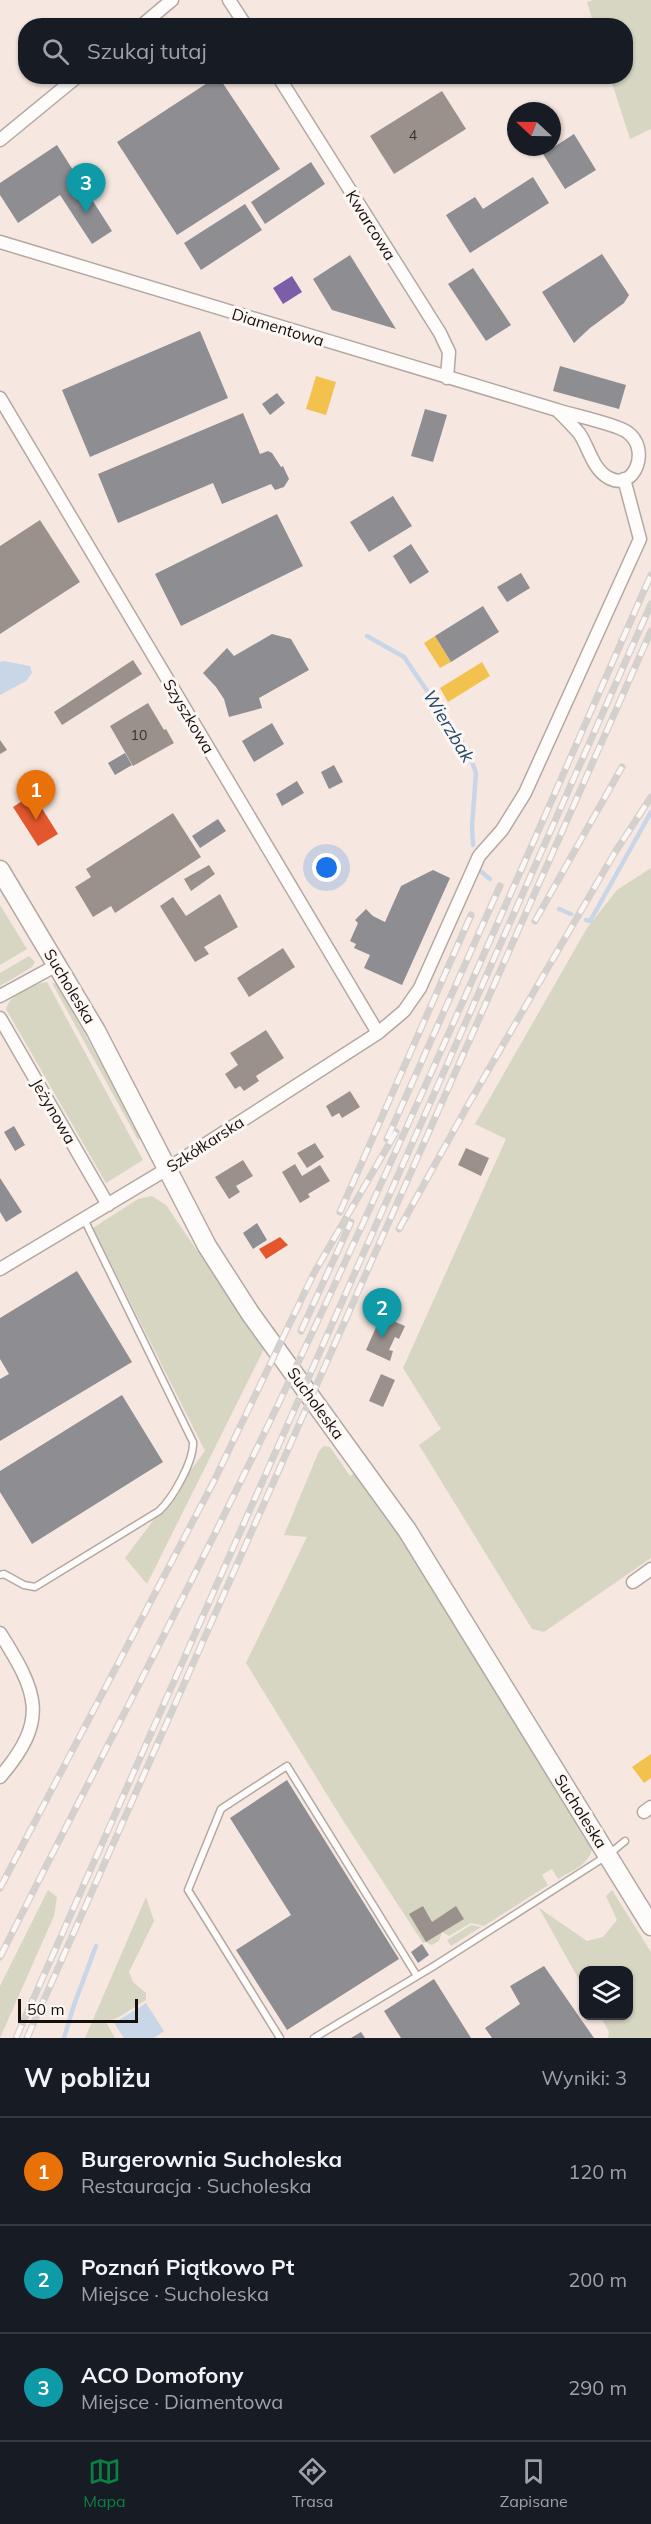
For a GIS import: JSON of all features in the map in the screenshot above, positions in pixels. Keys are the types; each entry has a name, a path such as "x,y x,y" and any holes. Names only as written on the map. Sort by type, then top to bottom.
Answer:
{"street":[{"path":"151,18 172,0"},
{"path":"229,0 241,18"},
{"path":"0,140 68,84"},
{"name":"Kwarcowa","path":"283,84 445,342 449,352 447,378"},
{"name":"Diamentowa","path":"0,242 627,432 635,441 640,453 639,465 633,474 624,479"},
{"name":"Szyszkowa","path":"0,398 378,1033"},
{"path":"557,410 580,435 590,456 601,471 611,479 624,479"},
{"name":"Szkółkarska","path":"0,1269 167,1169 378,1033 404,1011 420,988 479,856 502,830 525,793 640,539 624,479"},
{"name":"Sucholeska","path":"0,870 123,1079 192,1219 224,1274 402,1522 651,1926"},
{"path":"0,996 57,965"},
{"name":"Jeżynowa","path":"0,1018 108,1205"},
{"path":"633,1582 651,1569"},
{"path":"0,1632 28,1681 34,1706 32,1725 24,1744 0,1777"}],"lane":[{"path":"0,1575 4,1574 24,1585 34,1587 159,1511 166,1504 193,1454 193,1442 84,1219"},
{"path":"280,2038 188,1890 221,1809 287,1766 417,1976"},
{"path":"314,2038 417,1976 608,1855 626,1841"}],"green space":[{"path":"593,0 651,0 651,129 630,139 612,84 633,84 633,18 592,18 587,2"},
{"path":"651,868 651,1558 544,1632 532,1629 419,1445 441,1429 403,1368 506,1139 475,1124 587,928 617,890"},
{"path":"0,905 27,949 0,965"},
{"path":"29,956 35,962 32,967 0,986 0,973"},
{"path":"47,982 143,1160 106,1183 6,1009 17,994"},
{"path":"52,983 57,984 142,1137 138,1140"},
{"path":"152,1196 166,1205 264,1349 147,1584 125,1558 205,1451 93,1228 138,1199"},
{"path":"324,1446 330,1447 350,1476 356,1472 394,1525 592,1847 588,1858 580,1866 558,1879 552,1869 542,1875 548,1885 484,1926 471,1923 449,1936 442,1932 439,1941 432,1945 423,1943 342,1819 246,1663 307,1537 284,1535 319,1451"},
{"path":"48,1890 57,1897 54,1916 0,2038 0,1986"},
{"path":"612,1890 651,1952 651,2038 608,2038 609,2032 602,2020 633,2020 633,1966 579,1966 579,1980 539,1908 587,1941 603,1937 617,1920 606,1896"},
{"path":"146,1897 154,1921 129,1972 133,1982 146,1993 146,2000 119,2017 106,2022 115,2038 85,2038"},
{"path":"471,1925 481,1927 451,1946 447,1940"}],"water":[{"path":"0,662 30,666 32,673 26,681 0,695"},
{"path":"146,2003 164,2031 154,2038 124,2038 114,2023"}],"building: Mieszkania":[{"path":"316,376 336,382 326,415 306,409"},
{"path":"435,636 451,662 440,668 424,643"},
{"path":"482,662 490,676 448,702 440,688"},
{"path":"651,1754 651,1778 644,1783 632,1767"}],"building: Handel":[{"path":"33,794 58,834 38,846 13,807"},
{"path":"280,1237 288,1245 266,1259 259,1249"}],"building: Biura":[{"path":"292,276 302,292 283,304 273,288"}],"building: Przemysł":[{"path":"206,84 223,84 280,169 177,235 117,142"},
{"path":"574,134 596,170 565,189 544,156 561,156 561,142"},
{"path":"57,145 112,231 92,244 60,195 18,223 0,195 0,183"},
{"path":"311,162 325,184 265,224 251,202"},
{"path":"533,177 549,203 470,253 446,215 475,197 483,209"},
{"path":"245,204 262,230 201,270 184,243"},
{"path":"602,254 629,295 624,303 574,343 542,292"},
{"path":"350,255 396,329 332,310 313,279"},
{"path":"473,268 511,325 486,341 448,284"},
{"path":"200,331 228,398 90,457 62,390"},
{"path":"560,366 626,385 619,409 553,391"},
{"path":"277,393 285,403 270,415 262,404"},
{"path":"425,409 447,415 433,462 411,456"},
{"path":"243,413 260,454 268,451 272,453 281,467 283,466 289,479 284,487 275,490 271,484 222,504 213,483 118,523 98,474"},
{"path":"393,496 412,526 369,552 350,522"},
{"path":"277,514 303,566 181,626 155,574"},
{"path":"411,544 429,572 410,584 393,556"},
{"path":"521,573 530,588 507,602 497,587"},
{"path":"483,606 499,632 451,662 435,636"},
{"path":"272,634 291,639 309,670 259,698 262,708 229,717 224,699 203,673 227,648 234,656"},
{"path":"272,723 284,744 254,762 242,741"},
{"path":"125,753 132,765 115,775 108,763"},
{"path":"334,765 343,782 329,789 321,772"},
{"path":"297,781 304,793 282,806 276,794"},
{"path":"218,819 226,831 200,848 192,836"},
{"path":"433,870 450,878 402,985 364,968 370,955 354,948 356,944 350,941 358,923 355,920 366,909 373,916 385,922 401,886"},
{"path":"14,1126 25,1145 15,1151 4,1132"},
{"path":"0,1178 22,1212 6,1222 0,1212"},
{"path":"257,1223 267,1240 253,1249 243,1233"},
{"path":"77,1271 132,1362 0,1441 0,1379 9,1374 0,1359 0,1318"},
{"path":"122,1395 163,1462 32,1544 0,1492 0,1471"},
{"path":"287,1780 399,1959 287,2030 236,1950 291,1915 230,1818"},
{"path":"422,1944 429,1955 418,1963 411,1952"},
{"path":"544,1966 579,2016 579,2020 582,2020 594,2038 492,2038 485,2028 520,2004 510,1986"},
{"path":"434,1979 471,2038 401,2038 384,2011"},
{"path":"361,2032 365,2038 351,2038"}],"building: Inne":[{"path":"442,91 466,129 394,174 370,136"},
{"path":"40,520 80,582 0,634 0,546"},
{"path":"133,660 142,674 62,725 54,712"},
{"path":"148,703 174,743 133,766 110,726"},
{"path":"0,740 7,750 0,754"},
{"path":"173,813 201,857 115,913 111,906 93,917 75,887 91,877 86,869"},
{"path":"209,865 215,874 191,891 184,879"},
{"path":"220,894 238,927 204,947 209,954 195,962 160,906 173,897 186,916"},
{"path":"283,948 295,967 249,997 237,978"},
{"path":"266,1030 284,1058 256,1076 259,1081 244,1091 240,1086 235,1089 225,1074 238,1065 230,1053"},
{"path":"350,1091 360,1107 342,1118 339,1113 332,1117 326,1106"},
{"path":"315,1143 324,1157 307,1168 297,1153"},
{"path":"466,1148 489,1158 481,1176 458,1165"},
{"path":"243,1160 253,1176 236,1186 240,1192 229,1199 215,1177"},
{"path":"295,1164 302,1176 320,1165 330,1181 308,1194 310,1197 300,1203 282,1172"},
{"path":"381,1316 405,1326 399,1339 395,1337 389,1350 393,1351 390,1361 366,1350"},
{"path":"381,1374 395,1380 383,1407 369,1401"},
{"path":"423,1906 432,1922 456,1906 464,1919 426,1942 409,1914"}],"waterway":[{"name":"Wierzbak","path":"367,636 404,657 468,751 476,773 473,845"},
{"name":"Wierzbak","path":"586,920 590,921 651,812"},
{"name":"Wierzbak","path":"479,870 490,879"},
{"name":"Wierzbak","path":"559,909 571,914"},
{"path":"64,2038 96,1946"}],"railway":[{"path":"0,1957 187,1589 296,1367 432,1071 651,575"},
{"path":"16,2038 651,604"},
{"path":"27,2038 651,631"},
{"path":"535,921 622,767"},
{"path":"399,1229 468,1105 614,854 651,797"},
{"path":"387,1139 500,886"},
{"path":"340,1212 471,915"},
{"path":"0,1888 213,1483 314,1273 396,1132"},
{"path":"301,1331 351,1222"}],"place":[{"name":"ACO Domofony","path":"86,213"},
{"name":"Burgerownia Sucholeska","path":"36,820"},
{"name":"Poznań Piątkowo Pt","path":"382,1338"}]}
